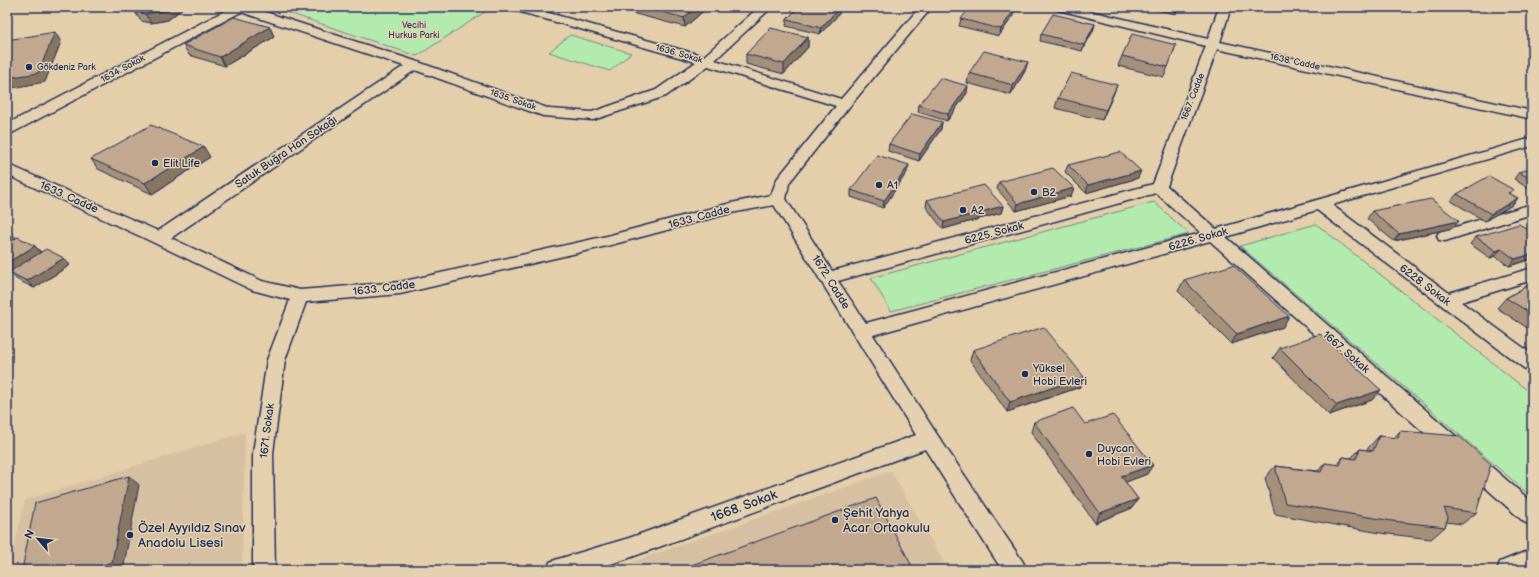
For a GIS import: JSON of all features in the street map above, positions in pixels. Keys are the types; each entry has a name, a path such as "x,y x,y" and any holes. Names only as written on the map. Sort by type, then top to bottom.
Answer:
{"street":[{"name":"1636. Sokak","path":"514,7 706,61 844,104"},
{"name":"1635. Sokak","path":"239,8 414,65 548,112 593,116 661,93 706,61 766,7"},
{"path":"778,199 782,182 844,104 926,7"},
{"name":"1638. Cadde","path":"1058,7 1213,44 1532,115"},
{"name":"1667. Cadde","path":"1159,187 1213,44 1225,7"},
{"name":"1634. Sokak","path":"7,130 239,8"},
{"name":"Satuk Buğra Han Sokağı","path":"158,239 414,65"},
{"name":"6226. Sokak","path":"862,331 1213,235 1532,142"},
{"name":"1633. Cadde","path":"7,168 258,286 300,296 400,288 607,241 732,208 778,199"},
{"name":"1667. Sokak","path":"1159,187 1532,516"},
{"name":"6225. Sokak","path":"828,278 1159,187"},
{"name":"1672. Cadde","path":"778,199 929,439 1015,570"},
{"name":"6228. Sokak","path":"1320,204 1532,364"},
{"path":"1445,236 1532,209"},
{"path":"1446,300 1532,274"},
{"name":"1671. Sokak","path":"264,570 263,452 276,360 300,296"},
{"name":"1668. Sokak","path":"558,570 629,548 929,439"},
{"path":"1508,570 1532,559"}],"shaded area":[{"name":"Özel Ayyıldız Sınav Anadolu Lisesi","path":"245,432 242,570 9,570 25,500"},
{"name":"Şehit Yahya Acar Ortaokulu","path":"891,471 948,570 610,570"}],"green space":[{"name":"Vecihi Hurkus Parki","path":"271,7 488,7 491,8 417,56"},
{"path":"570,35 631,53 610,71 549,52"},
{"path":"1154,202 1189,234 891,311 871,278"},
{"path":"1316,224 1532,394 1532,497 1240,246"}],"building":[{"path":"134,7 168,7 163,11 145,14 135,12"},
{"path":"643,7 696,7 684,18"},
{"path":"799,7 839,8 821,28 787,19"},
{"path":"970,7 1003,7 1014,10 1001,29 961,19"},
{"path":"1053,14 1095,24 1084,45 1041,34"},
{"path":"234,17 270,27 220,57 183,45"},
{"path":"771,28 808,37 784,64 746,54"},
{"path":"55,32 38,73 7,78 7,40"},
{"path":"1132,34 1176,45 1168,67 1122,56"},
{"path":"984,51 1028,62 1013,85 969,73"},
{"path":"1071,73 1117,85 1106,110 1058,98"},
{"path":"940,78 968,86 948,114 919,105"},
{"path":"912,114 942,122 920,154 889,144"},
{"name":"Elit Life","path":"151,125 204,147 145,183 91,159"},
{"path":"1120,152 1141,171 1088,185 1068,165"},
{"name":"A1","path":"877,155 909,165 884,201 851,190"},
{"name":"B2","path":"1053,168 1074,188 1018,204 999,182"},
{"path":"1532,168 1532,180 1519,172"},
{"path":"1489,176 1514,190 1508,193 1518,198 1491,214 1457,194"},
{"name":"A2","path":"984,185 1003,206 944,222 927,200"},
{"path":"1431,199 1459,221 1399,234 1372,211"},
{"path":"1519,224 1532,232 1532,254 1515,259 1501,249 1496,251 1476,237"},
{"path":"18,237 35,246 7,263 7,243"},
{"path":"46,249 64,258 27,281 9,272"},
{"path":"1233,265 1289,316 1237,334 1184,280"},
{"path":"1532,283 1532,314 1506,298"},
{"name":"Yüksel Hobi Evleri","path":"1044,327 1084,377 1010,402 973,350"},
{"path":"1320,334 1381,390 1337,405 1280,348"},
{"name":"Duycan Hobi Evleri","path":"1073,408 1085,424 1113,415 1153,465 1121,476 1138,499 1100,513 1034,422"},
{"path":"1400,431 1459,436 1491,464 1476,513 1444,508 1448,517 1445,527 1392,521 1285,503 1275,466 1321,472 1325,463 1340,465 1343,457 1356,459 1360,449 1373,451 1379,436 1398,438"},
{"path":"129,476 112,562 86,570 22,570 35,503"},
{"path":"876,498 914,570 678,570"}],"place":[{"name":"Gökdeniz Park","path":"29,67"},
{"name":"Elit Life","path":"155,163"},
{"name":"A1","path":"879,185"},
{"name":"B2","path":"1034,192"},
{"name":"A2","path":"963,210"},
{"name":"Yüksel Hobi Evleri","path":"1025,374"},
{"name":"Duycan Hobi Evleri","path":"1089,454"},
{"name":"Şehit Yahya Acar Ortaokulu","path":"835,520"},
{"name":"Özel Ayyıldız Sınav Anadolu Lisesi","path":"130,535"}]}
